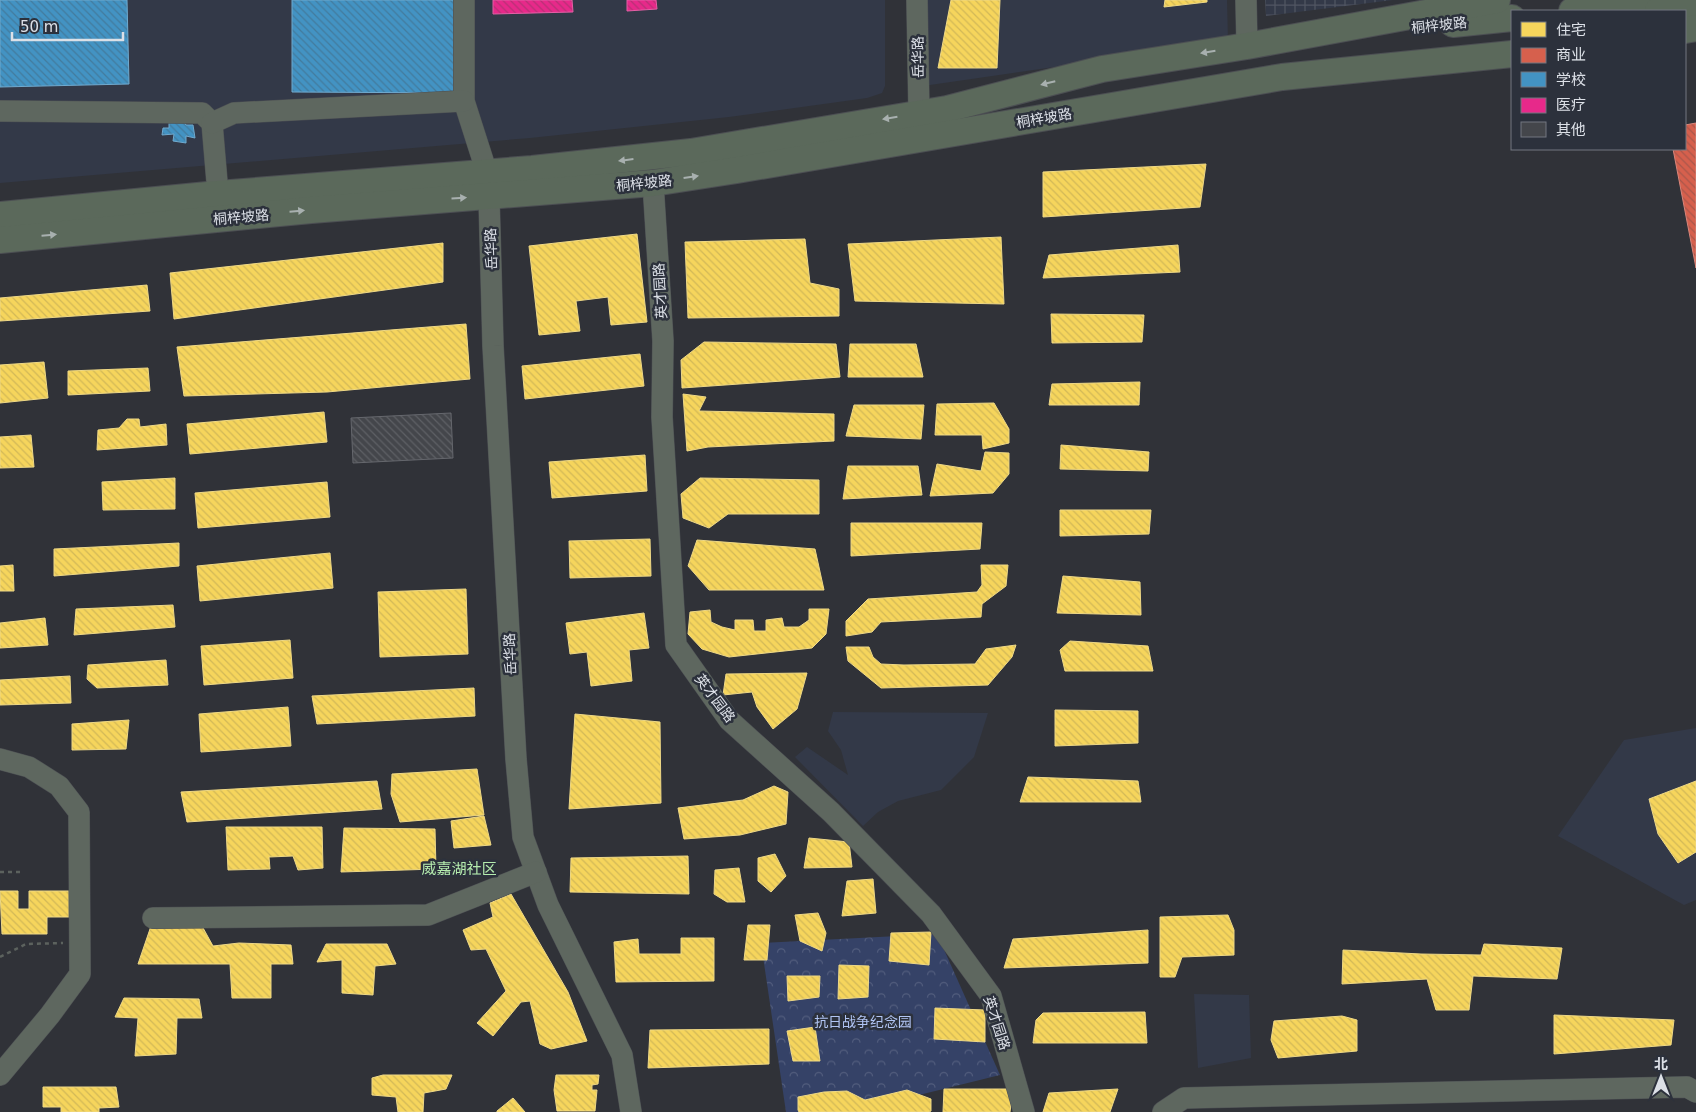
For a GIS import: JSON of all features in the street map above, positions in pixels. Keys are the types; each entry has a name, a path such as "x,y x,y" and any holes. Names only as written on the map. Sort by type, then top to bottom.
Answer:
{"main road":[{"name":"桐梓坡路","path":"0,240 320,209 488,185 615,161 691,152 947,109 1102,70 1247,46 1497,0"},
{"path":"1579,10 1648,0"},
{"path":"1664,10 1696,5"},
{"name":"桐梓坡路","path":"1247,46 1511,18"},
{"name":"桐梓坡路","path":"0,215 218,194 488,185 653,183 1282,77 1511,36"},
{"name":"桐梓坡路","path":"1282,77 1511,54"}],"street":[{"name":"岳华路","path":"464,0 464,101 488,185 494,346 516,759 523,837 548,906 622,1055 630,1112"},
{"name":"岳华路","path":"917,0 919,114"},
{"path":"1246,0 1247,46"},
{"path":"212,123 234,112 464,101"},
{"path":"0,111 202,112 212,123 218,194"},
{"name":"英才园路","path":"653,183 663,341 662,417 676,645 730,720 831,812 931,914 991,996 1024,1112"},
{"path":"0,759 29,768 59,786 79,812 80,974 50,1016 0,1075"},
{"path":"153,918 428,915 536,872"},
{"path":"1163,1112 1184,1098 1686,1086 1696,1092"}],"path":[{"path":"0,872 20,872"},
{"path":"0,957 26,944 79,942"}],"shaded area":[{"path":"0,0 885,0 885,86 882,93 867,98 729,117 530,138 0,183"},
{"path":"924,0 1227,0 1228,42 923,86"},
{"path":"1265,0 1393,0 1266,16"},
{"path":"833,712 988,713 974,757 941,790 898,801 878,812 863,826 795,757 807,747 848,775 841,750 828,731"},
{"path":"1696,728 1696,900 1684,905 1558,836 1624,740"},
{"path":"1194,994 1249,995 1251,1058 1198,1068"}],"green space":[{"name":"抗日战争纪念园","path":"937,934 1000,1075 850,1112 786,1112 761,943"}],"building: 住宅":[{"path":"951,0 1000,0 997,68 938,68"},
{"path":"1165,0 1207,0 1207,2 1164,7"},
{"path":"1206,164 1200,207 1043,217 1043,172"},
{"path":"637,234 647,322 611,325 608,297 576,301 580,331 539,335 529,246"},
{"path":"1001,237 1004,304 855,301 848,244"},
{"path":"805,239 810,283 839,289 839,316 688,318 685,242"},
{"path":"443,243 443,282 174,319 170,273"},
{"path":"1178,245 1180,272 1043,278 1049,255"},
{"path":"147,285 150,311 0,321 0,298"},
{"path":"1051,314 1144,315 1142,342 1052,343"},
{"path":"466,324 470,379 327,392 184,396 177,347"},
{"path":"704,342 836,344 840,377 682,388 681,360"},
{"path":"850,344 916,344 923,377 848,377"},
{"path":"640,354 644,386 525,399 522,366"},
{"path":"44,362 48,398 0,403 0,365"},
{"path":"148,368 150,391 68,395 68,371"},
{"path":"1140,382 1139,405 1049,405 1052,384"},
{"path":"683,394 706,397 699,411 834,414 834,441 708,447 687,451"},
{"path":"994,403 1009,429 1009,443 983,449 982,435 935,435 937,404"},
{"path":"854,405 924,405 921,439 846,436"},
{"path":"324,412 327,442 190,454 187,424"},
{"path":"127,419 139,419 140,427 166,424 167,445 97,450 98,430 119,428"},
{"path":"31,435 34,467 0,468 0,437"},
{"path":"1061,445 1149,452 1148,471 1060,469"},
{"path":"985,452 1009,453 1009,474 993,493 930,496 937,464 981,471"},
{"path":"645,455 647,491 552,498 549,462"},
{"path":"848,466 918,466 922,495 843,499"},
{"path":"175,478 175,509 103,510 102,482"},
{"path":"700,478 819,480 819,514 728,514 709,528 683,518 681,494"},
{"path":"327,482 330,517 198,528 195,493"},
{"path":"1060,510 1151,510 1149,534 1060,536"},
{"path":"851,523 982,523 980,549 851,556"},
{"path":"650,539 651,576 570,578 569,541"},
{"path":"697,540 815,549 824,590 709,590 688,566"},
{"path":"179,543 179,566 54,576 54,549"},
{"path":"330,553 333,588 200,601 197,566"},
{"path":"13,565 14,591 0,591 0,566"},
{"path":"981,565 1008,565 1006,586 982,604 981,617 881,622 872,632 846,636 846,621 868,599 977,592 982,585"},
{"path":"1063,576 1140,582 1141,615 1057,613"},
{"path":"466,589 468,654 380,657 378,592"},
{"path":"173,605 175,627 74,635 76,609"},
{"path":"809,609 829,609 826,634 812,648 729,657 702,649 688,634 690,612 710,610 711,622 735,630 735,620 753,620 754,631 766,631 766,620 782,618 784,627 799,627 809,620"},
{"path":"644,613 649,648 629,650 632,681 591,686 587,652 570,654 566,623"},
{"path":"45,618 48,645 0,648 0,623"},
{"path":"290,640 293,678 204,685 201,646"},
{"path":"1070,641 1148,646 1153,671 1065,671 1060,650"},
{"path":"1016,645 1012,657 988,685 881,688 848,661 846,647 869,647 873,657 881,664 904,665 975,664 986,649"},
{"path":"166,660 168,685 97,688 87,679 88,665"},
{"path":"807,673 797,709 773,729 757,707 752,692 723,695 726,674"},
{"path":"70,676 71,703 0,705 0,680"},
{"path":"474,688 475,716 317,724 312,696"},
{"path":"288,707 291,746 201,752 199,714"},
{"path":"1055,710 1138,711 1138,743 1055,746"},
{"path":"575,714 660,722 661,803 569,809"},
{"path":"129,720 126,749 72,750 72,724"},
{"path":"477,769 484,815 400,822 391,794 392,774"},
{"path":"1028,777 1138,781 1141,802 1020,802"},
{"path":"377,781 382,809 187,822 181,792"},
{"path":"1696,781 1696,852 1678,863 1658,834 1649,799"},
{"path":"774,786 788,792 786,824 740,835 684,839 678,808 743,800"},
{"path":"484,816 491,845 454,848 451,821"},
{"path":"226,827 322,827 323,868 298,870 293,856 269,857 270,869 228,870"},
{"path":"344,828 435,829 436,869 341,872"},
{"path":"809,838 849,842 852,867 804,868"},
{"path":"775,854 786,876 771,892 758,881 758,858"},
{"path":"688,856 689,894 570,892 571,858"},
{"path":"739,868 745,902 727,902 714,894 715,870"},
{"path":"873,879 876,913 842,916 847,881"},
{"path":"0,891 18,891 18,909 29,909 29,891 69,891 69,917 47,917 47,934 2,934"},
{"path":"511,894 568,992 587,1041 551,1049 540,1044 530,1001 521,1002 493,1036 477,1023 506,991 486,949 471,950 463,930 493,917 490,903"},
{"path":"818,913 826,933 822,951 800,941 795,915"},
{"path":"1228,915 1234,930 1234,955 1182,957 1175,977 1160,977 1160,917"},
{"path":"748,925 770,925 767,960 744,960"},
{"path":"151,926 202,926 213,946 239,943 291,945 293,964 271,964 271,998 232,998 230,964 138,964"},
{"path":"1148,930 1148,963 1004,968 1013,939"},
{"path":"931,932 929,965 889,961 891,933"},
{"path":"681,938 714,938 714,981 616,982 614,942 638,939 639,954 681,954"},
{"path":"326,944 387,944 396,964 375,966 373,995 342,993 342,960 317,962"},
{"path":"1484,944 1562,948 1557,979 1473,976 1469,1010 1436,1010 1427,979 1342,984 1343,950 1481,955"},
{"path":"839,965 869,966 868,997 838,999"},
{"path":"787,976 820,976 819,997 788,1001"},
{"path":"124,998 199,999 202,1018 177,1018 176,1054 135,1056 138,1018 115,1017"},
{"path":"935,1008 985,1010 985,1042 934,1039"},
{"path":"1145,1012 1147,1043 1033,1043 1036,1020 1043,1013"},
{"path":"1554,1015 1674,1020 1671,1045 1554,1054"},
{"path":"1342,1016 1357,1020 1357,1051 1278,1058 1271,1040 1274,1021"},
{"path":"815,1027 820,1061 793,1061 787,1031"},
{"path":"769,1029 769,1064 648,1068 650,1030"},
{"path":"383,1075 452,1075 446,1089 424,1093 423,1112 398,1112 396,1097 372,1095 372,1078"},
{"path":"556,1075 599,1075 598,1084 592,1085 592,1090 597,1090 595,1111 557,1111 554,1090"},
{"path":"43,1087 116,1087 119,1107 99,1108 99,1112 61,1112 61,1107 43,1107"},
{"path":"944,1089 1013,1089 1010,1112 943,1112"},
{"path":"1118,1089 1110,1112 1043,1112 1049,1093"},
{"path":"907,1090 931,1099 931,1111 799,1112 798,1110 798,1097 824,1092 847,1091 865,1100"},
{"path":"513,1098 525,1112 497,1112 497,1111"}],"building: 商业":[{"path":"1696,123 1696,268 1673,150 1686,150 1686,125"}],"building: 学校":[{"path":"0,0 127,0 129,84 0,87"},
{"path":"292,0 461,0 461,93 292,92"},
{"path":"182,119 186,125 193,125 195,138 186,136 186,143 173,141 174,134 162,135 163,128 169,128 169,120"}],"building: 医疗":[{"path":"493,0 572,0 573,12 493,14"},
{"path":"627,0 656,0 657,9 627,11"}],"building: 其他":[{"path":"451,413 453,458 353,463 351,418"}],"district":[{"name":"威嘉湖社区","path":"459,869"}]}
